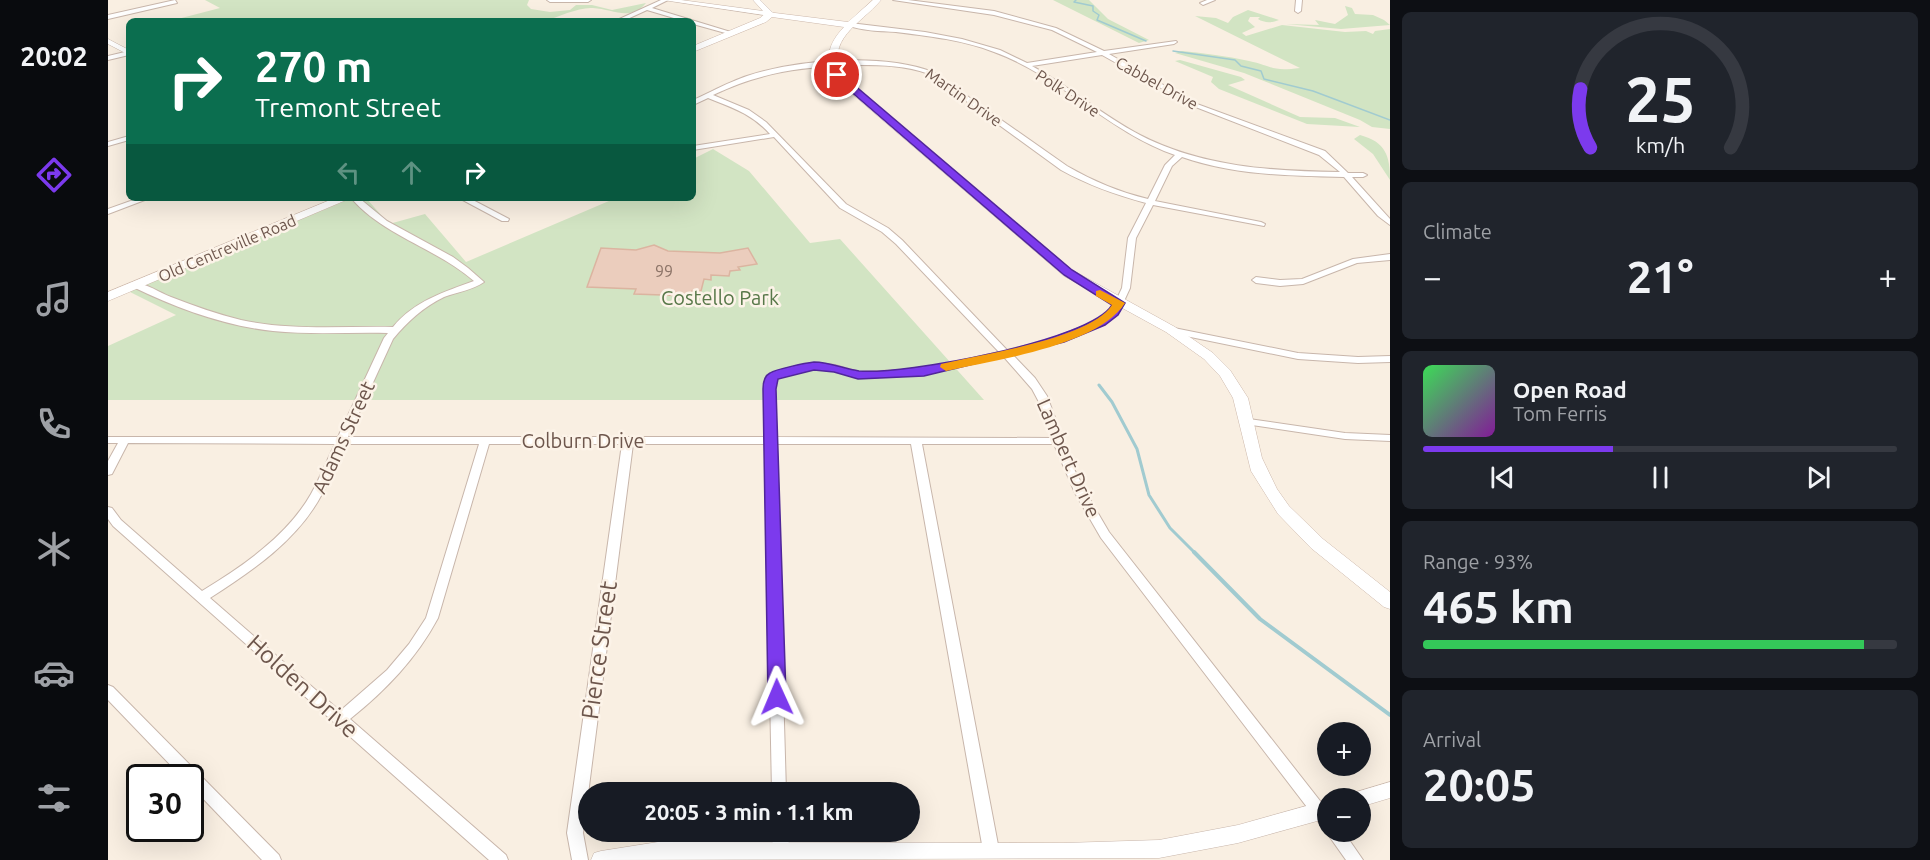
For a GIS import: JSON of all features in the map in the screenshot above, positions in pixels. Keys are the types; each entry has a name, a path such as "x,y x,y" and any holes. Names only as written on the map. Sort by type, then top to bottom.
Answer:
{"main road":[{"path":"877,0 850,25 832,46 830,56 839,78 1068,273 1174,332 1200,349 1217,365 1236,389 1249,422 1256,462 1276,500 1314,540 1390,602"},
{"name":"Polk Drive","path":"770,14 850,25"},
{"path":"696,48 770,14"},
{"name":"Old Centreville Road","path":"108,297 338,201"}],"street":[{"path":"550,0 588,0"},
{"path":"626,18 666,0 770,14"},
{"path":"756,0 770,14"},
{"name":"Cabbel Drive","path":"897,0 963,8 1045,26 1102,53 1204,108 1311,148 1331,159 1390,223"},
{"path":"963,8 966,0"},
{"path":"1203,3 1212,0"},
{"path":"1298,11 1299,0"},
{"path":"108,17 175,2"},
{"path":"649,9 678,18"},
{"path":"696,23 731,33"},
{"name":"Polk Drive","path":"850,25 978,45 1000,52 1130,133 1180,155 1247,169 1363,175"},
{"path":"108,40 126,51"},
{"path":"1024,65 1174,42"},
{"path":"108,58 126,54"},
{"name":"Martin Drive","path":"696,102 764,73 832,65 899,64 925,69 1078,177 1106,189 1150,201 1261,224"},
{"name":"Lambert Drive","path":"709,96 747,111 776,135 843,206 885,230 899,242 1041,392 1080,494 1105,535 1317,804"},
{"path":"696,148 776,135"},
{"path":"108,144 126,139"},
{"path":"779,782 769,382 777,374 814,366 835,368 858,375 915,373 1059,340 1088,329 1112,314 1119,303 1127,284 1132,238 1169,165 1180,155"},
{"path":"108,212 138,201"},
{"name":"Adams Street","path":"203,596 249,567 283,539 316,495 384,347 410,314 427,303 480,282 470,272 438,251 380,222 358,201"},
{"path":"469,201 505,219"},
{"path":"1256,280 1303,281 1356,261 1390,257"},
{"path":"136,285 167,300 254,325 288,329 397,330"},
{"path":"1174,332 1229,344"},
{"path":"1200,349 1219,343 1319,358 1390,359"},
{"path":"1249,422 1345,436 1390,438"},
{"name":"Colburn Drive","path":"108,440 1059,441"},
{"path":"108,471 125,440"},
{"path":"340,719 395,673 423,637 432,618 485,440"},
{"name":"Pierce Street","path":"580,860 575,833 628,440"},
{"path":"916,441 991,850"},
{"name":"Holden Drive","path":"108,511 117,523 203,596 500,860"},
{"path":"108,691 273,860"},
{"path":"1371,796 1390,790"},
{"path":"803,842 991,850 1159,849 1317,816"},
{"path":"601,860 658,851 768,842"},
{"path":"1342,842 1354,860"}],"green space":[{"path":"205,0 529,0 527,5 531,9 550,12 570,10 576,5 592,5 612,10 646,3 634,12 621,13 587,8 553,18 182,18 220,8"},
{"path":"1053,0 1089,0 1108,19 1149,40 1139,43"},
{"path":"1345,6 1352,8 1355,14 1373,15 1390,25 1341,29 1286,24 1319,25 1315,20 1335,24 1348,15"},
{"path":"1248,10 1279,20 1265,22 1258,19 1260,17 1250,17 1248,21 1255,27 1242,33 1246,36 1282,25 1345,32 1366,31 1373,34 1375,31 1390,29 1390,129 1372,127 1244,73 1175,53 1182,51 1223,56 1277,69 1300,68 1195,16 1216,18 1228,23 1233,17"},
{"path":"1180,60 1241,77 1245,80 1228,85 1300,117 1335,118 1360,127 1307,124 1219,89 1211,82 1213,77 1175,61"},
{"path":"1360,135 1376,142 1385,151 1390,180 1373,154 1354,139"},
{"name":"Costello Park","path":"713,149 749,171 810,243 840,239 984,400 108,400 108,346 176,315 128,291 345,201 369,201 389,224 425,214 466,262 609,201 696,201 696,158"}],"building":[{"path":"654,245 668,251 720,253 748,248 757,264 738,267 740,270 730,271 729,276 711,275 711,280 704,279 701,291 692,291 691,296 634,294 636,289 587,287 601,248 636,250"}],"waterway":[{"path":"1076,0 1074,2 1093,6 1093,11 1099,15 1097,20 1146,41"},
{"path":"1173,51 1235,60 1241,66 1261,71 1264,79 1313,91 1390,120"},
{"path":"1099,385 1112,402 1137,449 1149,495 1170,528 1194,552"},
{"path":"1194,552 1260,619 1390,715"}],"slow traffic":[{"path":"946,367 1059,340 1088,329 1112,314 1119,303 1100,293"}],"route":[{"path":"777,697 769,389 769,382 774,376 814,366 835,368 858,375 924,372 1059,340 1100,323 1114,313 1119,303 1093,290 1068,273 856,94 837,75"}]}
